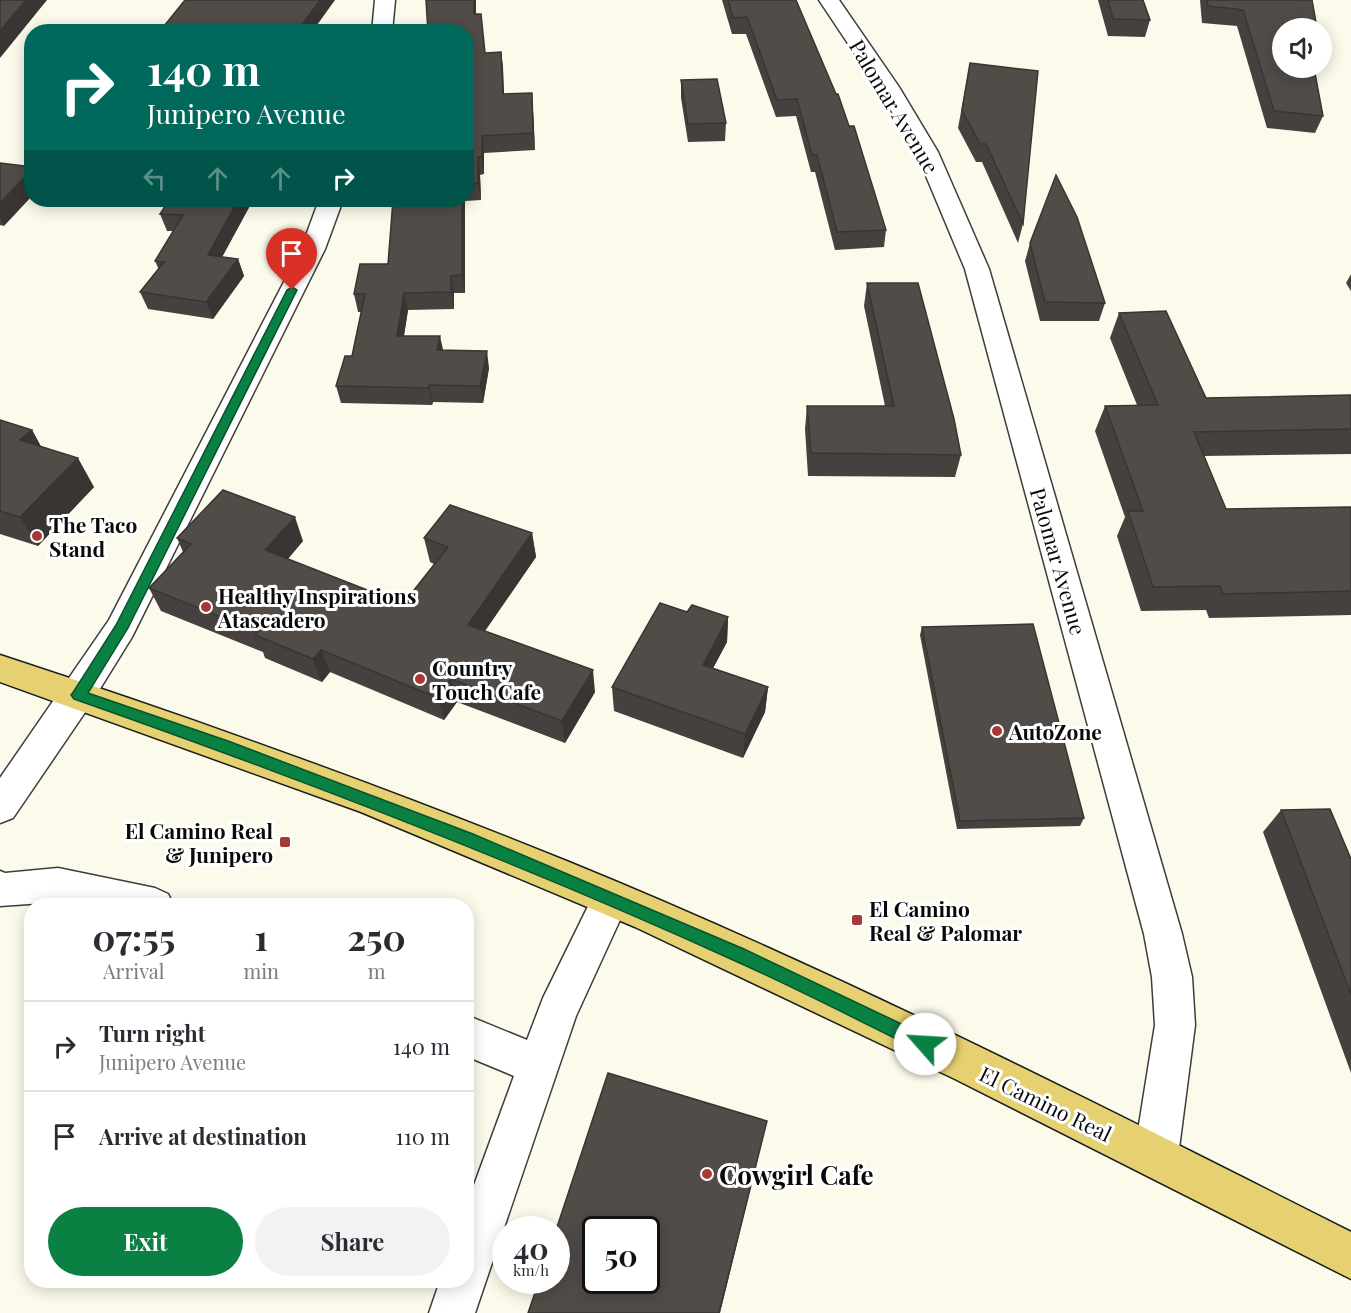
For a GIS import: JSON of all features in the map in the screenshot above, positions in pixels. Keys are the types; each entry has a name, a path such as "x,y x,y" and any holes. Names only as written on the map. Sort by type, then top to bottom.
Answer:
{"main road":[{"name":"El Camino Real","path":"0,668 223,745 416,818 739,954 1156,1156 1351,1256"}],"street":[{"path":"383,24 385,0"},
{"name":"Palomar Avenue","path":"829,0 888,87 927,152 977,269 1172,977 1175,1025 1156,1156"},
{"path":"0,807 78,695 121,628 313,249 328,207"},
{"path":"0,888 4,890 58,885 118,898"},
{"path":"474,1249 557,1012 610,898"},
{"path":"474,1038 538,1066"},
{"path":"452,1313 461,1288"}],"building":[{"path":"0,0 26,0 0,31"},
{"path":"185,0 320,0 303,24 166,24"},
{"path":"426,0 474,0 474,14 481,14 485,53 501,52 503,94 532,93 533,133 482,136 482,157 478,157 478,183 474,183 474,24 428,24"},
{"path":"728,0 796,0 836,94 838,94 849,126 854,126 886,230 837,232 817,155 812,155 797,99 777,100 747,17 733,18"},
{"path":"1108,0 1143,0 1150,20 1113,19"},
{"path":"1207,0 1312,0 1315,18 1272,18 1272,78 1316,78 1323,116 1274,111 1243,10 1208,6"},
{"path":"970,63 1038,71 1023,224 986,144 980,144 962,110"},
{"path":"717,79 726,123 688,124 681,80"},
{"path":"0,163 24,166 24,178 0,203"},
{"path":"1056,175 1077,217 1105,303 1045,302 1030,243"},
{"path":"164,207 234,207 208,255 238,259 206,302 140,292 164,262 155,261 183,215 160,214"},
{"path":"392,207 462,207 462,275 451,276 451,292 404,293 397,336 440,336 437,350 487,351 480,386 429,385 429,388 336,386 345,356 352,356 365,294 354,294 360,264 388,264"},
{"path":"867,283 918,283 954,419 961,455 811,453 807,406 894,406"},
{"path":"1166,311 1206,398 1351,395 1351,429 1194,432 1226,509 1351,507 1351,591 1223,594 1220,586 1153,587 1128,511 1143,511 1105,406 1158,405 1119,313"},
{"path":"0,420 32,430 20,440 78,458 20,517 0,511"},
{"path":"223,490 295,517 265,550 403,604 448,547 424,538 450,505 532,533 468,625 593,670 562,721 451,679 438,698 321,650 313,659 255,635 258,632 149,588 191,544 177,538"},
{"path":"660,603 687,612 692,605 728,617 703,665 768,687 745,734 612,687"},
{"name":"AutoZone","path":"1033,624 1084,818 960,821 922,627"},
{"path":"1330,809 1351,859 1351,994 1281,810"},
{"path":"608,1073 767,1121 719,1313 528,1313 535,1294 570,1294 570,1216 561,1216"}],"place":[{"name":"The Taco Stand","path":"37,536"},
{"name":"Healthy Inspirations Atascadero","path":"206,607"},
{"name":"Country Touch Cafe","path":"420,679"},
{"name":"AutoZone","path":"997,731"},
{"name":"El Camino Real & Junipero","path":"285,842"},
{"name":"El Camino Real & Palomar","path":"857,920"},
{"name":"Cowgirl Cafe","path":"707,1174"}],"route":[{"path":"292,290 121,628 78,695 223,745 427,822 739,954 925,1044"}]}
